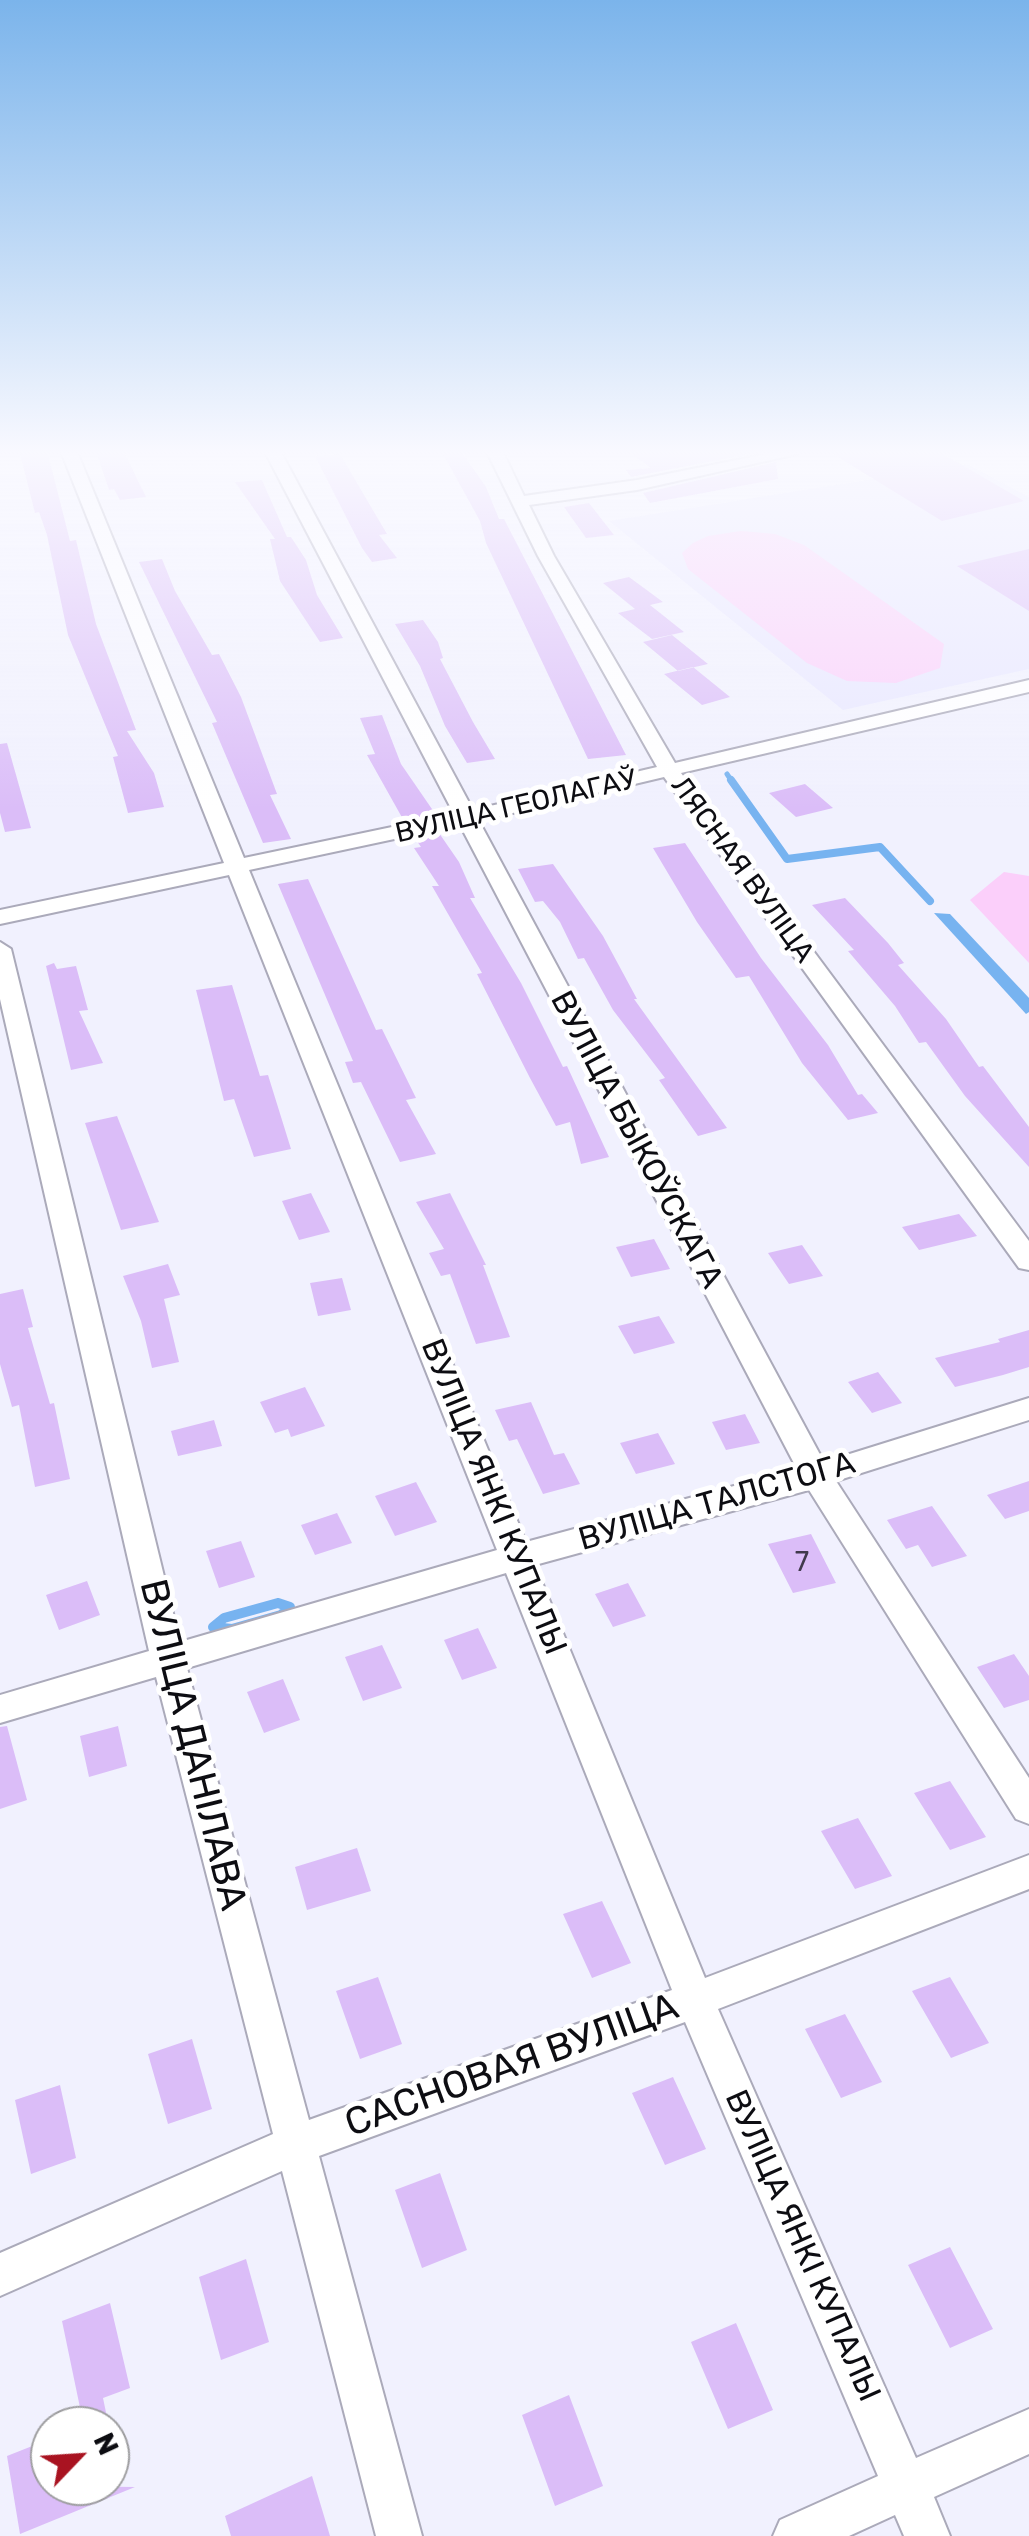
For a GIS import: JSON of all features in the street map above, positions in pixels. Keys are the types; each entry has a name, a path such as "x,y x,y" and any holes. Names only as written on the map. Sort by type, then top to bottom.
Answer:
{"street":[{"name":"ВУЛІЦА ЯНКІ КУПАЛЫ","path":"119,572 695,2000 927,2536"},
{"name":"ВУЛІЦА БЫКОЎСКАГА","path":"336,572 816,1476 1029,1808"},
{"name":"ЛЯСНАЯ ВУЛІЦА","path":"555,572 670,772 1029,1261"},
{"name":"ВУЛІЦА ГЕОЛАГАЎ","path":"0,916 240,868 670,772 1029,686"},
{"name":"ВУЛІЦА ДАНІЛАВА","path":"0,950 168,1660 398,2536"},
{"name":"ВУЛІЦА ТАЛСТОГА","path":"0,1709 816,1476 1029,1409"},
{"name":"САСНОВАЯ ВУЛІЦА","path":"0,2275 295,2145 695,2000 1029,1872"},
{"path":"796,2536 1029,2432"}],"shaded area":[{"path":"673,572 1029,572 1029,669 843,710"},
{"path":"692,572 843,572 944,644 940,668 896,683 847,681 807,663"},
{"path":"1004,872 1029,876 1029,963 970,900"}],"water":[{"path":"934,913 950,914 1029,998 1029,1012 1026,1014"}],"building":[{"path":"55,572 84,572 96,624 136,730 127,731 154,773 164,807 128,813 113,757 118,756 68,635"},
{"path":"144,572 167,572 212,655 219,654 241,697 277,794 270,795 291,839 263,843 212,723 217,722"},
{"path":"278,572 310,572 317,595 343,638 320,642"},
{"path":"500,572 532,572 626,755 588,759"},
{"path":"967,572 1029,572 1029,611"},
{"path":"629,577 663,602 650,605 684,632 652,639 618,613 635,609 603,583"},
{"path":"423,620 438,642 443,658 440,659 495,759 467,763 445,726 420,666 395,624"},
{"path":"672,635 708,664 678,671 643,642"},
{"path":"693,667 730,697 702,705 664,674"},
{"path":"382,715 401,764 434,812 427,816 404,821 367,755 375,754 360,718"},
{"path":"7,743 31,828 5,832 0,813 0,744"},
{"path":"805,784 833,808 796,817 769,793"},
{"path":"439,833 459,862 475,898 470,898 521,983 563,1067 567,1066 609,1157 581,1164 570,1122 556,1126 530,1078 477,974 482,973 432,886 439,886 414,848 421,847 415,838"},
{"path":"685,843 761,958 828,1045 858,1095 862,1094 878,1113 848,1120 802,1063 749,976 736,978 653,848"},
{"path":"553,864 603,936 634,999 727,1128 698,1136 659,1080 665,1078 613,1010 584,958 578,959 560,922 543,901 535,902 518,869"},
{"path":"308,879 376,1030 382,1029 416,1098 406,1100 436,1154 400,1162 361,1082 353,1083 345,1062 353,1061 278,884"},
{"path":"845,898 888,943 904,963 898,965 946,1019 979,1067 983,1066 1029,1127 1029,1167 965,1096 926,1042 919,1043 895,1006 848,951 854,950 812,905"},
{"path":"54,963 57,969 76,966 88,1010 79,1011 103,1063 71,1070 46,966"},
{"path":"232,985 260,1076 268,1075 291,1149 254,1157 234,1099 224,1101 196,990"},
{"path":"117,1116 159,1222 121,1230 85,1123"},
{"path":"311,1193 330,1232 299,1240 282,1201"},
{"path":"450,1193 486,1265 510,1337 476,1344 450,1274 441,1276 429,1253 444,1249 416,1202"},
{"path":"959,1214 977,1236 919,1250 902,1227"},
{"path":"654,1239 670,1269 631,1277 616,1247"},
{"path":"802,1245 823,1276 789,1284 768,1253"},
{"path":"168,1264 180,1295 164,1299 179,1362 152,1368 141,1321 123,1276"},
{"path":"342,1278 351,1310 318,1316 310,1283"},
{"path":"23,1289 33,1327 28,1328 50,1404 54,1403 70,1479 35,1487 19,1405 12,1407 0,1364 0,1294"},
{"path":"659,1316 675,1343 634,1354 618,1326"},
{"path":"1029,1330 1029,1367 1003,1375 955,1387 935,1358 1000,1342 998,1339"},
{"path":"878,1372 902,1403 872,1413 848,1382"},
{"path":"305,1387 325,1426 291,1437 288,1429 275,1433 260,1402"},
{"path":"531,1402 554,1455 564,1453 580,1484 543,1494 517,1439 509,1441 495,1410"},
{"path":"745,1414 760,1443 726,1450 712,1422"},
{"path":"214,1420 222,1446 178,1456 171,1431"},
{"path":"658,1433 675,1464 636,1474 620,1443"},
{"path":"1029,1481 1029,1511 1005,1519 987,1495"},
{"path":"416,1482 437,1522 395,1536 375,1496"},
{"path":"932,1506 967,1556 932,1567 918,1545 906,1549 887,1520"},
{"path":"337,1513 352,1543 315,1555 301,1525"},
{"path":"811,1534 836,1583 793,1593 768,1544"},
{"path":"241,1541 255,1577 219,1588 206,1551"},
{"path":"87,1581 100,1615 59,1630 46,1595"},
{"path":"628,1583 646,1616 613,1627 595,1594"},
{"path":"478,1628 497,1668 462,1680 444,1640"},
{"path":"382,1645 402,1688 363,1701 345,1657"},
{"path":"1014,1654 1029,1676 1029,1700 1004,1708 977,1667"},
{"path":"283,1679 300,1720 264,1733 247,1692"},
{"path":"7,1726 27,1800 0,1809 0,1727"},
{"path":"118,1726 127,1766 89,1777 80,1736"},
{"path":"950,1781 986,1837 950,1850 914,1793"},
{"path":"858,1818 892,1876 855,1889 821,1831"},
{"path":"357,1848 371,1891 307,1910 295,1867"},
{"path":"602,1901 631,1963 592,1978 563,1914"},
{"path":"378,1977 402,2044 360,2059 336,1991"},
{"path":"950,1977 989,2043 951,2058 912,1991"},
{"path":"845,2014 882,2082 841,2098 805,2029"},
{"path":"192,2039 212,2109 168,2124 148,2054"},
{"path":"673,2077 706,2149 665,2165 632,2093"},
{"path":"60,2085 76,2158 31,2174 15,2100"},
{"path":"440,2173 467,2250 422,2268 395,2190"},
{"path":"950,2247 993,2329 950,2348 908,2265"},
{"path":"246,2259 269,2342 221,2360 199,2277"},
{"path":"110,2303 130,2388 103,2398 105,2406 80,2406 62,2321"},
{"path":"736,2323 773,2410 728,2429 691,2342"},
{"path":"569,2395 603,2486 555,2506 522,2415"},
{"path":"30,2447 30,2506 89,2506 20,2534 7,2456"},
{"path":"312,2476 330,2536 231,2536 225,2516"}],"waterway":[{"path":"727,774 731,780"},
{"path":"731,780 787,859 880,847 930,901"},
{"path":"278,1603 290,1607 281,1615 232,1629 213,1627 224,1618 278,1603"}]}
